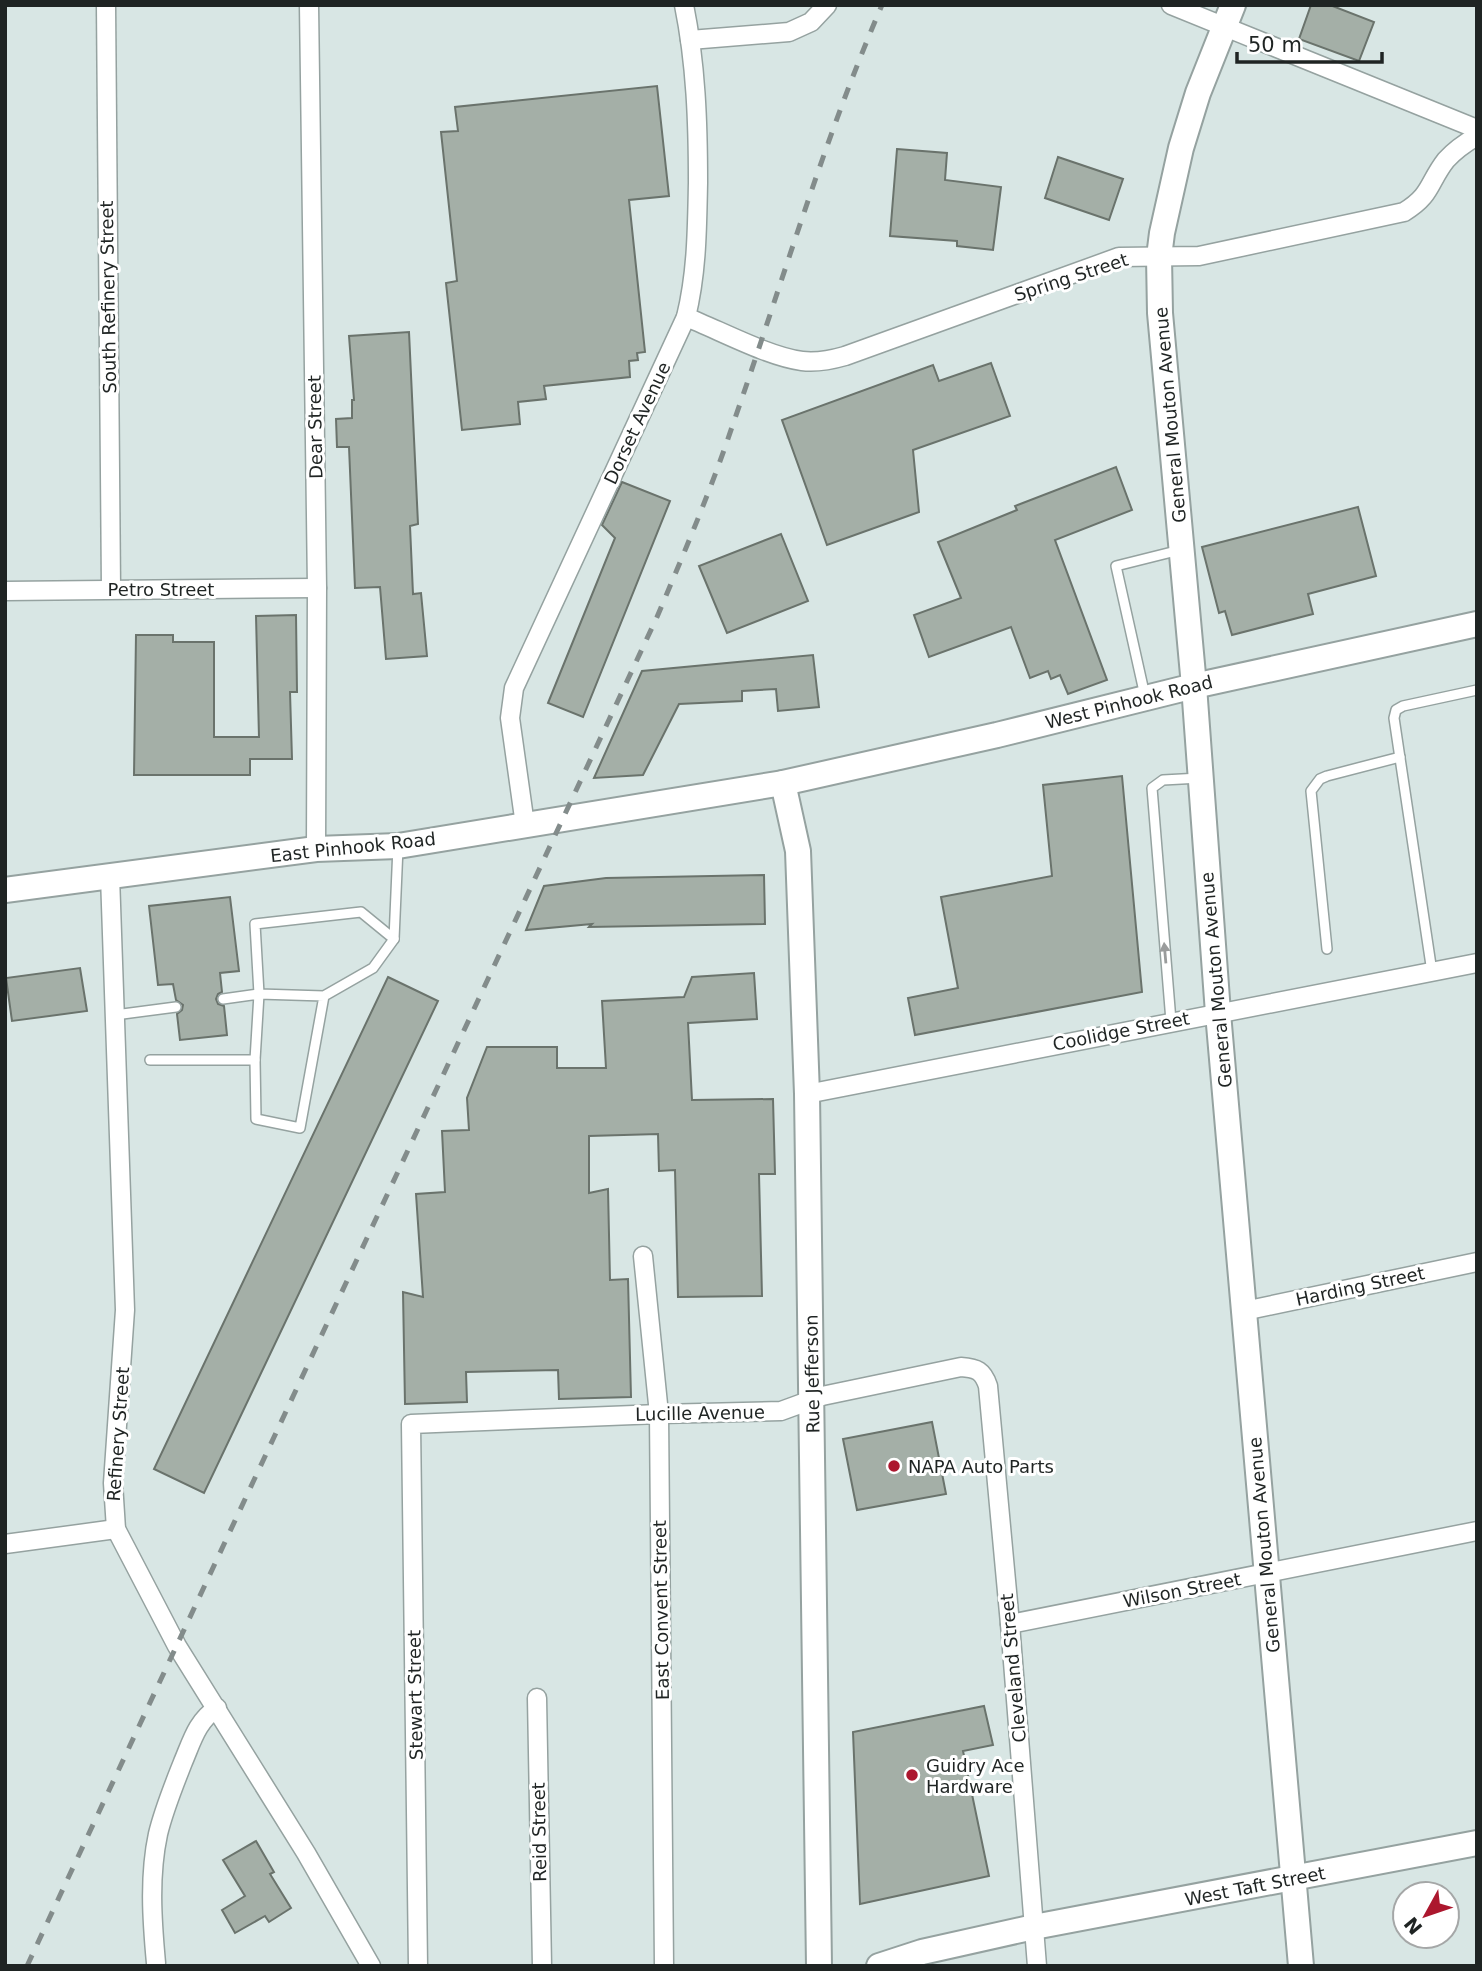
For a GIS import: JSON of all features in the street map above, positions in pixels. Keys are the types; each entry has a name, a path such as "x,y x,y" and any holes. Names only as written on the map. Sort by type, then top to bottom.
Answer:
{"street":[{"name":"South Refinery Street","path":"106,5 111,589"},
{"name":"Dear Street","path":"309,5 317,588 316,849"},
{"name":"Dorset Avenue","path":"525,825 510,718 514,688 686,317 694,283 698,127 684,5"},
{"path":"690,40 789,33 811,22 827,5"},
{"path":"1171,5 1228,17 1477,129"},
{"name":"General Mouton Avenue","path":"1228,17 1198,93 1181,148 1162,233 1160,313 1194,686 1218,1013 1301,1966"},
{"name":"Spring Street","path":"686,317 784,358 805,362 825,361 1118,257 1199,256 1404,212 1418,204 1429,191 1445,162 1459,147 1477,136"},
{"name":"Petro Street","path":"5,591 317,588"},
{"name":"West Pinhook Road","path":"783,783 1194,686 1477,624"},
{"name":"East Pinhook Road","path":"5,890 316,849 398,846 783,783"},
{"name":"Rue Jefferson","path":"783,783 798,851 807,1094 819,1966"},
{"name":"Refinery Street","path":"110,876 125,1310 114,1471 116,1529 177,1646 306,1853 371,1966"},
{"name":"Coolidge Street","path":"807,1094 1477,963"},
{"name":"East Convent Street","path":"643,1256 659,1414 664,1966"},
{"name":"Harding Street","path":"1244,1311 1477,1262"},
{"name":"Lucille Avenue","path":"411,1424 781,1411 813,1399 961,1367 972,1367 982,1372"},
{"name":"Cleveland Street","path":"982,1372 988,1385 1037,1966"},
{"name":"Stewart Street","path":"411,1424 418,1966"},
{"path":"5,1544 116,1529"},
{"name":"Wilson Street","path":"1010,1624 1477,1531"},
{"name":"Reid Street","path":"537,1698 542,1966"},
{"path":"156,1963 152,1870 158,1833 166,1805 196,1730 205,1716 217,1708"},
{"name":"West Taft Street","path":"879,1966 933,1950 1034,1927 1477,1843"}],"lane":[{"path":"1145,698 1116,566 1181,550"},
{"path":"1432,972 1394,718 1396,710 1403,706 1477,690"},
{"path":"1327,950 1311,791 1320,779 1327,776 1400,757"},
{"path":"1171,1021 1152,788 1163,780 1200,778"},
{"path":"223,999 259,994 324,996 373,968 394,939 398,846"},
{"path":"324,996 300,1128 256,1119 259,994 255,924 361,912 394,939"},
{"path":"115,1015 176,1007"},
{"path":"150,1060 256,1060"}],"building":[{"path":"1311,5 1330,5 1374,22 1359,61 1299,39"},
{"path":"657,86 669,196 629,200 645,352 637,353 638,360 629,361 630,377 544,386 546,399 518,402 520,424 462,430 446,283 457,281 441,132 458,131 455,107"},
{"path":"897,149 947,153 945,180 1001,187 993,250 957,246 957,241 890,236"},
{"path":"1058,157 1123,179 1109,220 1045,198"},
{"path":"409,332 418,524 410,526 413,594 421,593 427,656 386,659 380,587 355,588 349,447 337,447 336,419 352,418 354,400 349,336"},
{"path":"991,363 1010,416 913,450 919,512 827,545 782,420 933,365 939,381"},
{"path":"1116,467 1132,510 1055,540 1107,680 1068,694 1060,675 1051,679 1048,671 1030,678 1011,627 929,657 914,615 961,598 938,542 1017,510 1015,506"},
{"path":"622,482 670,501 583,717 548,703 615,538 602,525"},
{"path":"1358,507 1376,576 1308,594 1313,614 1232,635 1225,611 1219,613 1202,547"},
{"path":"781,534 808,601 727,633 699,566"},
{"path":"296,615 297,692 290,692 292,759 250,759 250,775 134,775 136,635 173,635 173,642 214,642 214,737 259,737 256,616"},
{"path":"813,655 819,707 778,711 776,689 742,691 742,701 679,704 643,775 594,778 642,671"},
{"path":"1122,776 1142,992 915,1035 908,998 958,988 941,897 1052,876 1043,785"},
{"path":"764,875 765,924 589,927 592,924 526,930 544,886 606,878"},
{"path":"230,897 239,971 220,973 222,992 216,999 218,1004 224,1006 227,1035 180,1040 177,1014 183,1005 176,1000 173,984 158,985 149,906"},
{"path":"80,968 87,1011 12,1021 6,978"},
{"path":"754,973 757,1019 688,1023 692,1100 773,1099 775,1174 759,1174 762,1296 678,1297 675,1170 659,1171 658,1134 589,1136 589,1193 608,1189 610,1280 628,1279 631,1397 559,1399 558,1370 466,1372 467,1402 405,1404 403,1292 423,1297 416,1194 445,1192 442,1131 469,1130 467,1098 487,1047 557,1047 557,1068 606,1068 602,1001 684,997 692,977"},
{"path":"388,977 438,1001 204,1493 154,1469"},
{"name":"NAPA Auto Parts","path":"932,1422 946,1494 857,1510 843,1439"},
{"path":"984,1706 993,1745 963,1751 989,1876 860,1904 853,1732"},
{"path":"256,1841 274,1872 270,1874 291,1908 269,1922 265,1916 235,1933 222,1910 245,1896 223,1860"}],"railway":[{"path":"27,1966 657,617 716,473 822,161 882,5"}],"place":[{"name":"NAPA Auto Parts","path":"894,1466"},
{"name":"Guidry Ace Hardware","path":"912,1775"}]}
